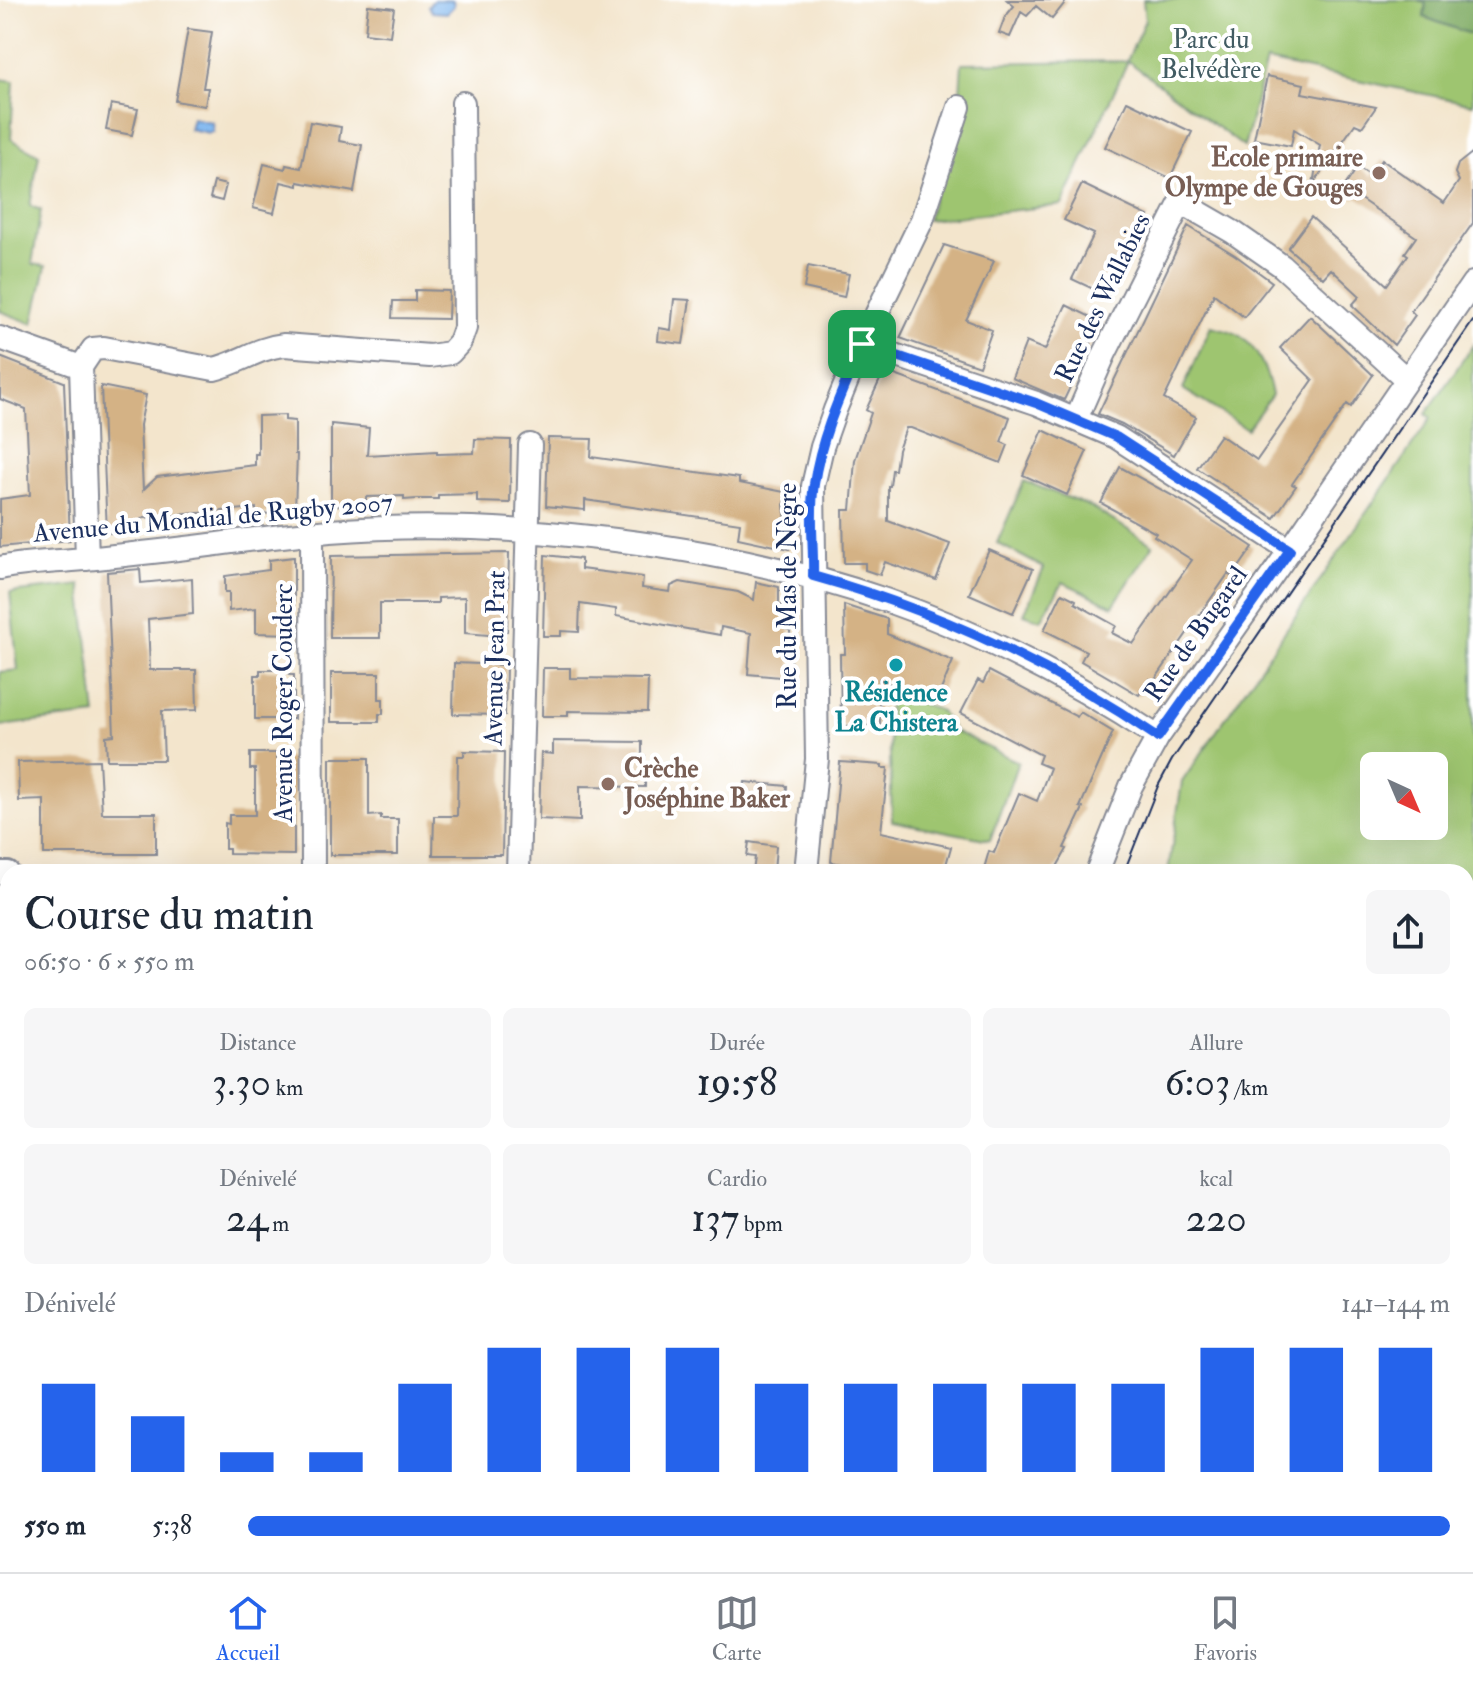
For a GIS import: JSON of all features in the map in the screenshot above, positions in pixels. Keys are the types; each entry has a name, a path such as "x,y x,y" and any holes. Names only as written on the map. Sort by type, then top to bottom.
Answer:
{"street":[{"path":"87,559 81,367 93,349 104,348 214,369 265,347 284,345 430,356 450,353 460,342 465,328 463,103"},
{"name":"Rue du Mas de Nègre","path":"807,864 817,759 813,486 830,422 862,344 922,220 959,107"},
{"name":"Rue des Wallabies","path":"1076,419 1104,355 1181,202 1233,232 1282,266 1406,379"},
{"name":"Rue de Bugarel","path":"1100,864 1131,786 1158,737 1473,283"},
{"path":"0,338 81,367"},
{"path":"862,344 1076,419 1116,437 1290,550"},
{"name":"Avenue Jean Prat","path":"518,864 530,445"},
{"name":"Avenue du Mondial de Rugby 2007","path":"0,568 312,533 410,528 526,530 696,550 813,576 904,605 980,636 1060,678 1158,737"},
{"name":"Avenue Roger Couderc","path":"312,533 313,864"}],"green space":[{"name":"Parc du Belvédère","path":"1143,0 1418,0 1426,3 1424,17 1473,35 1473,104 1266,61 1244,147 1128,61 1062,205 927,220 959,107 962,63 1127,61 1145,20"},
{"path":"1418,0 1473,0 1473,35 1424,17 1426,3"},
{"path":"0,79 14,81 11,139 39,155 30,206 41,210 32,264 46,266 33,324 0,311"},
{"path":"1211,326 1231,331 1244,339 1261,361 1268,378 1272,395 1247,429 1183,389"},
{"path":"1473,345 1473,864 1169,864 1182,782 1431,418 1426,414"},
{"path":"1024,481 1089,506 1153,545 1113,606 1063,582 1041,620 1024,614 1044,568 997,543"},
{"path":"81,585 96,715 0,726 0,672 18,670 10,593"},
{"path":"888,690 941,711 954,731 1018,762 990,840 892,821"}],"water":[{"path":"434,0 453,0 454,6 447,13 432,12 428,6"},
{"path":"192,118 212,122 213,131 189,129"}],"building":[{"path":"1007,0 1067,0 1052,19 1036,6 1027,16 1021,12 1010,37 999,33 1005,17 1014,6"},
{"path":"368,5 394,8 390,36 365,33"},
{"path":"188,29 212,32 203,88 208,88 205,106 175,101"},
{"path":"1267,76 1304,84 1302,93 1376,107 1362,127 1355,124 1313,184 1320,145 1294,129 1291,146 1254,139"},
{"path":"1127,101 1192,132 1170,178 1105,147"},
{"path":"111,104 138,109 132,135 106,130"},
{"path":"310,122 341,127 339,141 362,145 354,192 281,182 274,213 253,208 264,164 285,169 286,165 301,168"},
{"path":"1473,152 1473,223 1411,311 1415,315 1394,345 1352,305 1360,296 1331,269 1323,278 1288,248 1311,217 1387,285 1408,255 1405,253 1416,237 1356,196 1355,199 1342,190 1358,167 1371,176 1382,160 1444,203 1459,181 1455,173 1458,164"},
{"path":"214,182 226,185 222,201 210,198"},
{"path":"1082,184 1148,216 1108,296 1072,279 1094,234 1064,220"},
{"path":"1188,226 1272,282 1244,317 1214,294 1164,399 1196,417 1174,455 1122,424 1098,414"},
{"path":"944,245 994,261 966,320 992,330 979,366 900,338"},
{"path":"808,266 849,274 844,297 804,288"},
{"path":"415,290 449,291 448,319 392,318 393,301 415,301"},
{"path":"674,299 690,300 683,344 658,341 659,328 671,330"},
{"path":"1066,305 1101,322 1064,400 1012,378 1026,342 1045,350"},
{"path":"1310,316 1373,375 1351,407 1347,404 1292,484 1296,486 1274,518 1197,468 1220,435 1257,460 1313,380 1280,348"},
{"path":"0,357 64,382 70,540 0,547 0,499 30,495 26,409 0,399"},
{"path":"884,371 1010,417 1001,442 1008,445 1001,463 906,428 888,486 888,521 950,544 936,580 885,562 880,575 865,570 865,563 844,563 843,510 851,510 855,460 871,413 866,410"},
{"path":"101,386 146,395 140,425 143,490 157,477 255,465 258,416 285,415 285,420 295,421 295,510 256,515 256,508 142,518 142,532 107,533"},
{"path":"331,424 369,428 367,455 437,451 437,454 474,453 475,439 511,440 510,503 477,502 477,494 404,500 404,496 366,497 366,503 331,506"},
{"path":"1043,430 1087,451 1067,495 1023,475"},
{"path":"548,438 592,439 591,457 739,478 739,483 789,493 784,505 784,533 789,549 738,538 740,523 585,500 585,510 546,506"},
{"path":"1120,467 1184,502 1253,547 1232,577 1228,574 1154,681 1150,679 1139,695 1081,661 1086,651 1044,630 1062,593 1116,626 1112,633 1133,644 1192,560 1154,536 1156,533 1101,503"},
{"path":"989,550 1033,569 1013,613 969,594"},
{"path":"509,553 507,631 500,631 500,636 465,633 465,597 438,598 438,603 380,603 380,638 330,638 331,556"},
{"path":"545,555 581,559 581,569 643,577 642,588 670,592 671,586 680,582 738,592 754,600 756,582 779,587 779,605 785,605 785,629 790,630 791,678 748,674 751,633 721,627 720,635 616,616 616,609 580,604 579,632 561,631 561,636 543,636"},
{"path":"294,557 294,634 256,633 256,608 229,611 225,576 269,570 269,560"},
{"path":"140,569 141,583 192,578 193,614 148,619 150,670 196,670 197,710 162,711 164,760 107,760 106,736 114,735 107,572"},
{"name":"Résidence La Chistera","path":"844,605 887,619 887,634 953,661 936,702 879,679 880,725 841,726 840,654 845,654"},
{"path":"454,663 506,665 505,715 453,714"},
{"path":"543,668 570,668 570,678 648,679 647,712 568,711 568,716 542,716"},
{"path":"260,670 288,670 289,675 294,675 294,719 255,719 255,675 260,675"},
{"path":"989,671 1077,717 1080,712 1113,732 1059,864 985,864 989,851 994,853 1019,793 1037,801 1050,768 1038,763 1041,755 961,713 978,680 983,683"},
{"path":"331,673 379,673 379,699 383,699 383,714 379,714 379,722 331,722"},
{"path":"553,741 642,742 645,787 580,786 580,821 539,819 541,753 553,754"},
{"path":"464,751 504,752 502,855 433,855 434,816 457,816 458,756 464,756"},
{"path":"250,753 277,753 277,758 294,758 294,855 229,854 229,849 225,849 225,823 229,824 229,815 255,815 255,769 250,769"},
{"path":"330,758 369,758 369,816 398,819 398,855 330,855"},
{"path":"99,760 102,813 156,813 156,854 44,854 44,800 19,801 18,762"},
{"path":"840,762 888,768 881,832 951,847 946,864 831,862"},
{"path":"745,782 787,786 786,806 742,802"},
{"path":"749,842 776,846 775,864 754,864 755,857 747,856"}],"tram line":[{"path":"1127,864 1158,786 1172,760 1473,321"}],"place":[{"name":"Ecole primaire Olympe de Gouges","path":"1379,173"},
{"name":"Résidence La Chistera","path":"896,665"},
{"name":"Crèche Joséphine Baker","path":"608,784"}],"route":[{"path":"862,344 1036,403 1116,437 1290,550 1158,737 1060,678 980,636 904,605 813,576 813,486 822,447 862,344"}]}
